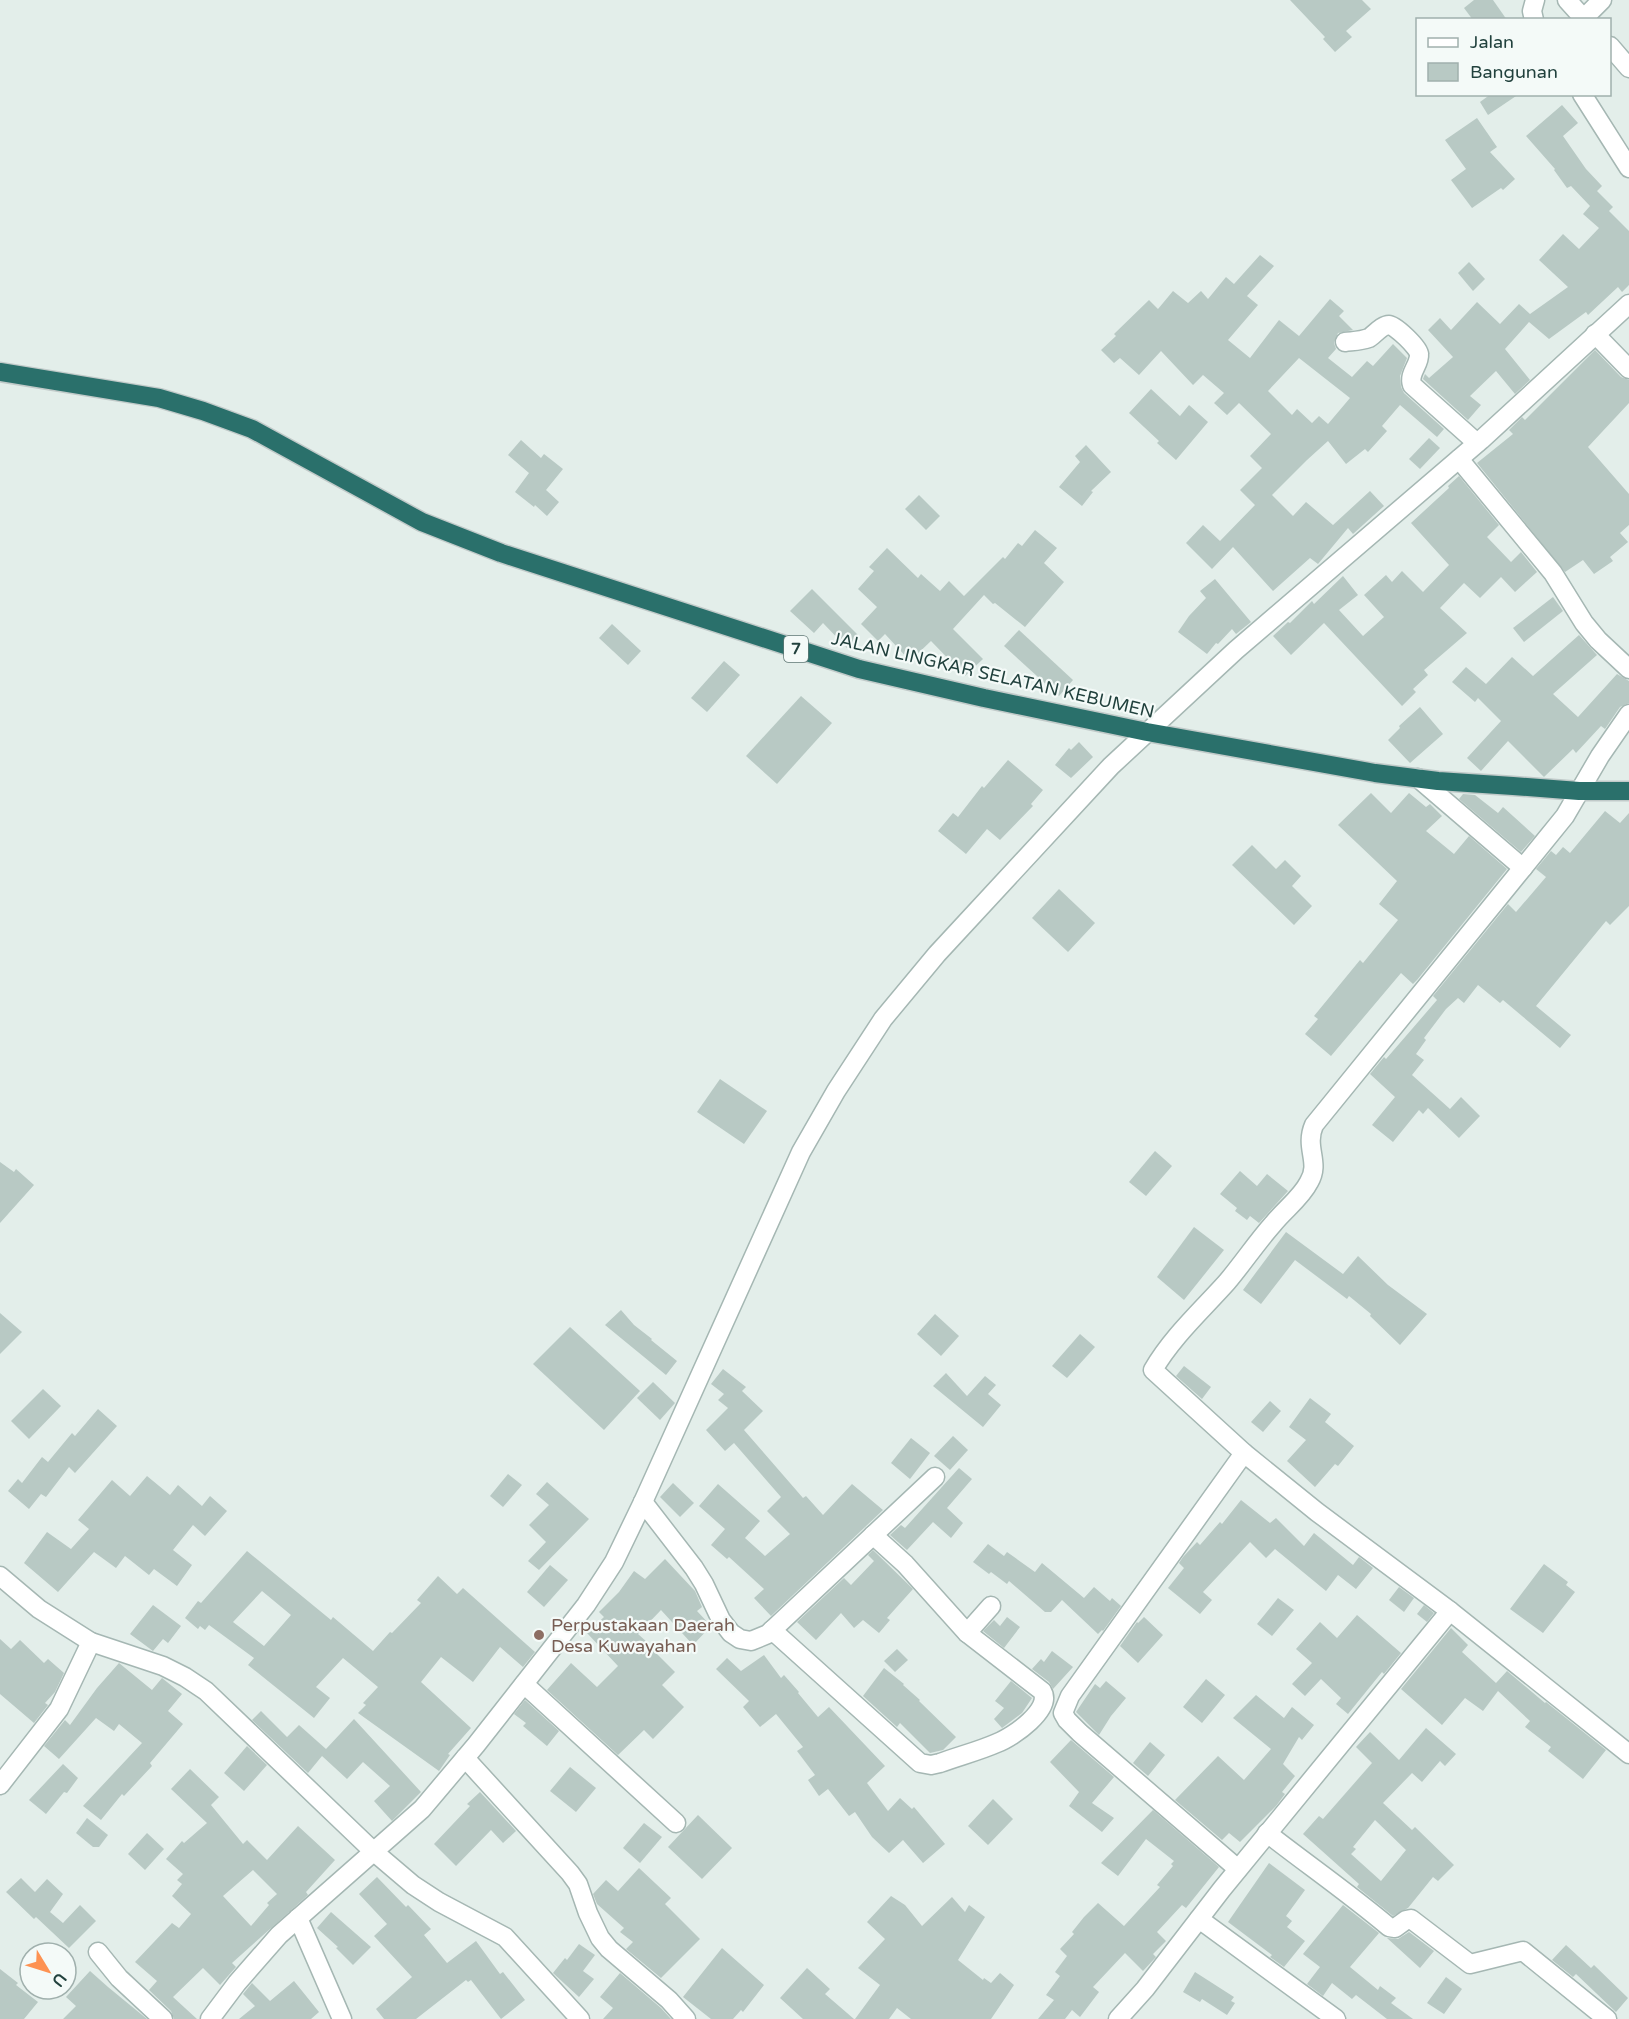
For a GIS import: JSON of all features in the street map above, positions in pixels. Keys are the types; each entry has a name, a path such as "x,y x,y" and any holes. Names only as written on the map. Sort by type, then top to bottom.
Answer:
{"highway":[{"name":"JALAN LINGKAR SELATAN KEBUMEN","path":"0,372 159,398 203,411 252,429 422,522 501,553 859,669 1147,732 1375,773 1579,791 1629,791"}],"street":[{"path":"1534,18 1532,11 1535,0"},
{"path":"1567,0 1583,18"},
{"path":"1585,18 1602,0"},
{"path":"1611,47 1629,68"},
{"path":"1583,96 1629,168"},
{"path":"210,2019 237,1983 279,1935 422,1809 586,1605 614,1563 643,1502 801,1152 836,1090 883,1019 937,954 1111,766 1236,650 1478,443 1629,304"},
{"path":"1345,342 1368,338 1389,325 1394,327 1419,351 1419,360 1410,379 1412,385 1478,443"},
{"path":"1594,334 1629,369"},
{"path":"1459,459 1553,573 1584,623 1598,640 1629,669"},
{"path":"1629,714 1618,728 1565,816 1314,1125 1309,1145 1315,1165 1310,1181 1266,1231 1233,1274 1185,1327 1153,1370 1245,1453 1317,1512 1450,1611 1629,1754"},
{"path":"1418,778 1523,868"},
{"path":"1238,1869 1067,1720 1063,1713 1070,1696 1245,1453"},
{"path":"643,1502 694,1568 721,1620 731,1633 741,1639 751,1641 760,1639 772,1630 934,1477"},
{"path":"772,1630 907,1752 925,1765 940,1763 997,1743 1023,1728 1044,1702 1045,1696 1042,1691 967,1633 905,1564 873,1535"},
{"path":"0,1576 39,1609 91,1642 163,1666 206,1691 373,1851 413,1885 439,1902 505,1937 580,2019"},
{"path":"967,1633 991,1606"},
{"path":"1118,2019 1145,1989 1238,1869 1450,1611"},
{"path":"0,1785 59,1709 91,1642"},
{"path":"524,1684 676,1823"},
{"path":"1045,1696 1070,1696"},
{"path":"465,1758 578,1884 595,1929 609,1949 669,2000 686,2019"},
{"path":"1268,1833 1328,1880 1350,1894 1389,1927 1395,1928 1411,1918 1470,1964 1520,1951 1607,2019"},
{"path":"298,1918 342,2019"},
{"path":"1199,1919 1336,2019"},
{"path":"98,1952 119,1978 163,2019"}],"building":[{"path":"1290,0 1362,0 1371,9 1346,31 1352,37 1335,52 1323,39 1325,37"},
{"path":"1474,0 1493,0 1506,18 1472,18 1464,8"},
{"path":"1488,96 1516,96 1488,115 1480,102"},
{"path":"1562,105 1578,123 1563,136 1586,169 1602,186 1597,191 1613,207 1609,211 1629,231 1629,285 1622,292 1618,287 1588,315 1586,312 1549,339 1529,322 1505,349 1530,380 1515,394 1496,371 1470,396 1481,405 1468,420 1423,379 1425,374 1429,378 1453,357 1428,330 1440,318 1451,330 1477,302 1500,324 1519,304 1530,314 1568,287 1539,260 1563,234 1579,249 1599,228 1583,214 1590,206 1571,186 1567,188 1555,169 1526,136"},
{"path":"1477,118 1497,147 1490,152 1515,179 1503,190 1501,188 1472,208 1451,180 1466,169 1445,140"},
{"path":"1260,255 1274,266 1247,296 1258,305 1228,340 1250,358 1279,320 1299,336 1330,299 1344,311 1339,316 1353,330 1338,333 1334,343 1336,349 1328,358 1352,377 1367,361 1373,366 1393,344 1407,358 1400,376 1404,393 1444,429 1437,437 1400,405 1382,426 1387,431 1368,452 1365,449 1346,464 1328,441 1307,460 1272,495 1293,516 1306,502 1333,525 1370,491 1384,506 1353,534 1348,528 1318,564 1310,558 1273,591 1233,547 1212,569 1186,543 1203,525 1220,541 1255,505 1240,490 1262,468 1250,456 1271,434 1239,403 1227,415 1214,403 1224,393 1203,375 1193,385 1161,351 1139,375 1120,358 1114,363 1101,350 1149,300 1158,309 1173,291 1188,303 1201,291 1208,299 1226,277 1234,284","holes":["1299,358 1350,398 1328,424 1319,416 1312,423 1297,409 1292,415 1268,391"]},
{"path":"1469,262 1485,279 1473,291 1458,273"},
{"path":"1595,350 1621,377 1629,380 1629,403 1588,447 1629,494 1629,525 1620,533 1628,542 1610,557 1613,561 1594,574 1583,560 1565,572 1477,463 1513,434 1509,430 1522,417 1525,420"},
{"path":"1151,389 1180,416 1189,405 1208,422 1176,460 1129,413"},
{"path":"1429,438 1440,448 1420,469 1409,459"},
{"path":"521,440 541,458 544,454 563,469 546,490 559,502 547,516 515,492 529,473 508,455"},
{"path":"1086,445 1111,472 1091,491 1093,492 1082,506 1059,487 1080,462 1075,456"},
{"path":"1459,476 1499,525 1487,537 1511,562 1521,552 1537,572 1515,592 1501,577 1480,598 1464,583 1440,608 1467,633 1424,670 1428,675 1413,689 1416,692 1402,706 1324,623 1291,655 1273,636 1312,601 1314,604 1343,576 1358,595 1339,610 1363,636 1384,617 1364,595 1386,575 1392,582 1402,571 1423,592 1449,565 1411,523"},
{"path":"919,495 940,516 926,530 905,509"},
{"path":"1035,530 1057,548 1044,563 1064,582 1025,627 984,595 953,629 983,659 965,676 931,641 910,661 885,634 878,641 861,624 877,607 858,589 874,571 869,567 887,548 918,578 921,574 940,591 949,581 964,596 1003,557 1005,559 1018,543 1022,546"},
{"path":"1215,579 1251,622 1236,634 1232,629 1207,654 1178,632 1206,598 1200,591"},
{"path":"812,589 859,636 847,648 823,623 814,633 790,611"},
{"path":"1553,597 1563,611 1524,642 1513,628"},
{"path":"612,624 641,651 628,665 599,638"},
{"path":"1019,630 1073,680 1059,696 1004,646"},
{"path":"1579,635 1597,655 1553,694 1578,717 1617,674 1629,681 1629,703 1620,707 1605,729 1601,726 1576,753 1573,749 1544,777 1508,741 1481,771 1467,758 1501,721 1478,698 1475,702 1452,682 1466,667 1486,684 1512,657 1533,676"},
{"path":"724,661 740,675 707,712 691,698"},
{"path":"801,696 832,723 777,784 746,756"},
{"path":"1420,707 1443,734 1410,763 1388,740 1400,728 1399,726"},
{"path":"1079,742 1093,757 1071,778 1055,765 1069,748 1071,750"},
{"path":"1008,760 1043,790 1031,804 1033,806 1000,840 987,829 966,854 938,831 953,813 958,817 982,786 984,788"},
{"path":"1371,793 1391,813 1409,793 1426,807 1430,804 1442,816 1426,831 1454,854 1469,836 1507,869 1417,980 1413,984 1401,973 1331,1056 1305,1034 1318,1019 1314,1016 1360,960 1363,963 1398,920 1379,904 1397,881 1338,825"},
{"path":"1463,794 1475,795 1498,813 1503,807 1535,836 1521,852 1459,799"},
{"path":"1605,811 1620,823 1629,813 1629,906 1610,925 1606,921 1536,1006 1571,1035 1560,1048 1503,1000 1500,1003 1478,985 1464,1003 1458,998 1446,1009 1424,1038 1426,1040 1416,1054 1424,1060 1412,1075 1450,1109 1461,1097 1480,1116 1459,1138 1428,1108 1423,1114 1419,1110 1393,1142 1372,1125 1395,1097 1370,1074 1437,1000 1433,996 1508,904 1516,912 1546,877 1536,869 1551,851 1556,855 1563,847 1570,853"},
{"path":"1252,845 1276,869 1285,860 1301,876 1292,886 1312,906 1294,925 1232,865"},
{"path":"1059,889 1095,923 1068,952 1032,918"},
{"path":"720,1079 767,1111 744,1144 697,1112"},
{"path":"1155,1151 1172,1166 1146,1196 1129,1182"},
{"path":"0,1162 14,1172 16,1169 34,1185 0,1223"},
{"path":"1240,1171 1257,1186 1267,1174 1288,1191 1259,1223 1250,1216 1247,1220 1235,1211 1237,1208 1220,1194"},
{"path":"1194,1227 1224,1250 1184,1300 1157,1277"},
{"path":"1286,1232 1343,1274 1358,1256 1388,1285 1427,1314 1400,1345 1370,1316 1371,1314 1349,1296 1347,1299 1295,1260 1261,1304 1243,1290"},
{"path":"621,1310 634,1325 677,1361 666,1375 605,1325"},
{"path":"0,1313 22,1332 0,1354"},
{"path":"935,1314 959,1336 941,1356 917,1334"},
{"path":"570,1327 640,1391 604,1430 533,1364"},
{"path":"1080,1334 1095,1347 1067,1378 1052,1366"},
{"path":"1184,1366 1211,1387 1202,1399 1176,1376"},
{"path":"723,1369 746,1387 742,1391 763,1411 744,1430 803,1498 806,1496 823,1515 852,1484 883,1510 771,1616 754,1598 764,1589 729,1557 727,1559 711,1545 725,1529 699,1506 718,1484 760,1521 745,1538 765,1556 790,1534 767,1511 781,1497 734,1443 725,1451 706,1430 728,1408 718,1400 724,1394 711,1384"},
{"path":"946,1373 967,1396 985,1376 996,1385 988,1394 1001,1405 983,1427 933,1386"},
{"path":"653,1382 675,1403 660,1420 637,1398"},
{"path":"43,1389 61,1406 29,1439 11,1421"},
{"path":"1310,1398 1331,1414 1325,1422 1354,1446 1338,1466 1335,1464 1315,1487 1287,1461 1306,1440 1289,1427"},
{"path":"1270,1401 1281,1411 1263,1432 1251,1422"},
{"path":"98,1409 117,1426 75,1473 69,1467 46,1497 41,1494 29,1509 8,1491 18,1479 22,1483 42,1457 48,1462 72,1433 75,1436"},
{"path":"953,1436 968,1450 950,1470 934,1456"},
{"path":"911,1438 930,1453 910,1479 891,1463"},
{"path":"959,1468 972,1479 947,1508 963,1523 951,1538 933,1522 907,1550 890,1535 901,1525 905,1528"},
{"path":"508,1474 522,1485 503,1507 490,1496"},
{"path":"147,1476 170,1495 178,1485 202,1506 210,1496 227,1511 205,1536 193,1525 173,1550 192,1565 177,1586 154,1569 149,1575 125,1556 116,1568 94,1552 58,1592 24,1563 47,1532 71,1549 89,1529 78,1520 112,1480 130,1496"},
{"path":"547,1482 589,1519 539,1570 528,1561 546,1542 529,1525 549,1505 536,1494"},
{"path":"673,1483 694,1503 680,1517 660,1497"},
{"path":"1241,1500 1270,1523 1276,1518 1304,1546 1314,1533 1353,1565 1359,1557 1373,1568 1356,1589 1338,1575 1326,1591 1275,1549 1266,1558 1250,1542 1203,1592 1212,1600 1200,1614 1168,1588 1184,1568 1179,1563 1183,1557 1197,1542 1200,1545 1220,1522 1222,1524"},
{"path":"988,1544 1004,1556 1007,1552 1035,1572 1042,1563 1084,1598 1094,1587 1110,1601 1112,1598 1121,1606 1103,1631 1098,1634 1062,1600 1051,1612 1045,1612 1009,1581 1007,1584 973,1562"},
{"path":"873,1550 913,1589 887,1618 890,1620 879,1633 863,1620 854,1628 841,1613 816,1640 797,1622 844,1578 851,1585 874,1561 868,1555"},
{"path":"247,1551 331,1620 333,1617 373,1651 421,1603 417,1600 438,1576 457,1594 463,1588 535,1652 523,1667 500,1647 473,1682 441,1657 421,1682 471,1728 448,1754 450,1755 439,1771 358,1713 366,1705 363,1703 378,1687 343,1658 316,1687 330,1698 314,1718 248,1665 254,1658 209,1625 205,1630 200,1626 198,1629 185,1618 198,1601 201,1603","holes":["262,1591 291,1615 264,1646 233,1622"]},
{"path":"665,1559 695,1591 702,1607 697,1611 711,1626 693,1645 661,1610 638,1634 675,1672 662,1685 684,1707 653,1739 644,1730 618,1755 547,1690 571,1663 597,1687 618,1666 587,1633 604,1617 599,1612 619,1592 634,1571 645,1579"},
{"path":"1544,1564 1568,1582 1566,1585 1575,1592 1543,1633 1510,1609"},
{"path":"550,1565 568,1580 544,1607 527,1592"},
{"path":"1399,1587 1414,1598 1404,1612 1389,1600"},
{"path":"1278,1598 1294,1610 1272,1636 1257,1624"},
{"path":"153,1605 181,1626 168,1643 163,1639 153,1651 130,1634"},
{"path":"1424,1605 1434,1613 1427,1622 1417,1614"},
{"path":"1357,1615 1401,1653 1384,1674 1382,1672 1348,1714 1336,1704 1341,1698 1321,1679 1305,1696 1292,1684 1312,1663 1296,1649 1320,1622 1337,1638"},
{"path":"1007,1617 1020,1627 1004,1648 983,1631 994,1620 1000,1626"},
{"path":"1144,1617 1163,1635 1138,1663 1120,1646 1137,1622"},
{"path":"1451,1628 1468,1645 1462,1652 1496,1683 1507,1671 1606,1750 1583,1779 1548,1751 1551,1747 1525,1727 1530,1721 1498,1691 1483,1711 1465,1698 1442,1725 1401,1689"},
{"path":"0,1639 11,1649 20,1640 44,1663 48,1659 64,1673 55,1692 45,1703 48,1705 34,1723 0,1694"},
{"path":"897,1649 908,1660 895,1672 884,1661"},
{"path":"1052,1651 1073,1667 1053,1689 1049,1682 1032,1669 1041,1659 1044,1662"},
{"path":"764,1655 781,1678 784,1675 818,1717 829,1707 885,1766 867,1783 888,1811 900,1798 912,1809 914,1807 945,1844 923,1863 903,1840 889,1853 872,1837 855,1812 849,1816 828,1789 819,1796 808,1780 815,1775 797,1751 803,1747 776,1714 760,1727 743,1707 749,1701 716,1669 727,1658 741,1671"},
{"path":"119,1663 152,1690 162,1678 182,1694 168,1711 183,1724 150,1763 152,1766 124,1796 122,1794 101,1820 83,1806 142,1743 119,1724 114,1731 96,1718 59,1759 44,1746 65,1720 70,1725"},
{"path":"884,1668 904,1684 956,1737 943,1750 930,1753 900,1723 897,1727 863,1696"},
{"path":"1206,1679 1225,1695 1202,1723 1183,1707"},
{"path":"1011,1681 1032,1698 1022,1713 1002,1728 994,1719 1004,1708 995,1701"},
{"path":"1106,1681 1126,1698 1099,1735 1076,1712 1095,1684 1100,1688"},
{"path":"1256,1695 1284,1718 1292,1707 1314,1725 1302,1740 1299,1737 1283,1764 1295,1776 1282,1792 1285,1794 1276,1806 1240,1842 1229,1833 1222,1840 1175,1800 1218,1756 1244,1780 1271,1749 1233,1718"},
{"path":"525,1700 559,1731 547,1746 523,1726 526,1723 514,1714"},
{"path":"261,1711 287,1737 299,1725 326,1749 354,1719 421,1792 392,1821 374,1801 390,1786 363,1762 347,1779 322,1756 308,1773 252,1720"},
{"path":"1426,1728 1456,1754 1445,1766 1440,1761 1422,1782 1412,1773 1383,1803 1412,1830 1415,1827 1454,1865 1438,1881 1433,1877 1408,1908 1393,1916 1357,1887 1359,1884 1303,1834 1319,1816 1323,1819 1372,1763 1356,1747 1370,1732 1399,1760","holes":["1375,1820 1406,1850 1381,1881 1351,1854 1356,1849 1353,1847"]},
{"path":"1071,1740 1114,1777 1092,1803 1114,1818 1102,1832 1069,1806 1079,1792 1050,1762"},
{"path":"1150,1742 1165,1755 1148,1776 1133,1763"},
{"path":"247,1746 267,1765 244,1791 224,1773"},
{"path":"63,1764 78,1778 46,1814 29,1800"},
{"path":"570,1767 596,1788 576,1812 550,1791"},
{"path":"190,1769 219,1797 211,1805 243,1844 247,1840 267,1860 298,1826 335,1860 306,1892 308,1895 232,1963 236,1967 220,1985 203,1968 173,1997 197,2019 174,2019 171,2011 149,1990 157,1981 135,1962 172,1923 179,1928 191,1914 172,1896 182,1884 177,1880 183,1874 166,1859 182,1841 184,1843 207,1823 171,1789","holes":["253,1870 277,1894 267,1903 269,1905 251,1926 223,1896"]},
{"path":"480,1792 516,1831 503,1843 491,1830 456,1866 434,1844"},
{"path":"993,1799 1013,1819 988,1845 968,1826"},
{"path":"1153,1810 1219,1867 1186,1908 1182,1905 1157,1932 1166,1941 1153,1954 1156,1957 1143,1971 1125,1953 1093,1987 1099,1992 1080,2017 1072,2010 1065,2019 1038,2019 1054,2000 1046,1995 1060,1976 1055,1972 1067,1956 1060,1949 1074,1934 1072,1932 1084,1917 1098,1903 1124,1926 1160,1887 1157,1885 1173,1866 1171,1864 1174,1861 1146,1839 1118,1876 1101,1863"},
{"path":"698,1815 732,1848 702,1879 668,1847"},
{"path":"87,1818 108,1835 99,1847 93,1847 76,1833"},
{"path":"644,1823 662,1837 640,1863 623,1848"},
{"path":"147,1833 164,1849 145,1870 128,1854"},
{"path":"1269,1863 1305,1890 1286,1916 1292,1921 1287,1927 1305,1941 1284,1967 1270,1957 1272,1955 1228,1922"},
{"path":"639,1868 671,1898 665,1904 700,1939 661,1978 626,1949 633,1942 620,1932 624,1928 597,1904 593,1894 606,1880 618,1891"},
{"path":"377,1877 431,1929 424,1935 447,1963 476,1941 500,1974 503,1972 525,2000 501,2019 471,1980 468,1982 466,1980 416,2019 384,2019 376,2009 412,1977 374,1936 387,1924 359,1894"},
{"path":"21,1878 35,1892 47,1879 63,1894 50,1912 63,1923 80,1905 96,1921 76,1941 62,1941 6,1892"},
{"path":"891,1896 905,1905 922,1926 952,1897 965,1912 969,1905 985,1917 958,1960 983,1980 984,1978 991,1983 1000,1973 1014,1985 991,2019 911,2019 897,2008 889,2019 855,2019 880,1985 858,1968 885,1939 867,1922"},
{"path":"1343,1905 1379,1933 1350,1967 1378,1990 1380,1986 1396,1998 1391,2003 1413,2019 1387,2019 1356,1995 1352,1999 1332,1983 1323,1996 1307,1984 1320,1967 1303,1954"},
{"path":"331,1912 371,1947 353,1965 336,1948 338,1947 317,1928"},
{"path":"1409,1932 1434,1951 1420,1968 1387,1938 1398,1939"},
{"path":"579,1944 595,1955 583,1971 594,1979 579,1997 553,1973"},
{"path":"1566,1945 1591,1968 1594,1965 1628,1998 1616,2012 1576,1974 1573,1977 1552,1960"},
{"path":"722,1948 764,1985 743,2012 741,2010 733,2019 711,2019 683,1997"},
{"path":"807,1968 830,1989 825,1994 854,2019 803,2019 780,1998"},
{"path":"0,1969 18,1983 16,1985 18,2001 38,2002 24,2019 0,2019"},
{"path":"90,1971 147,2019 63,2019 76,2006 70,2001 78,2001 78,1984"},
{"path":"1195,1972 1234,1997 1231,2001 1235,2003 1227,2015 1202,1999 1200,2002 1183,1992"},
{"path":"620,1973 671,2019 603,2019 613,2008 600,1997"},
{"path":"1446,1977 1462,1989 1444,2014 1427,2003"},
{"path":"294,1981 319,2012 311,2019 239,2019 255,2006 243,1994 252,1983 270,2001"}],"place":[{"name":"Perpustakaan Daerah Desa Kuwayahan","path":"539,1635"}]}
